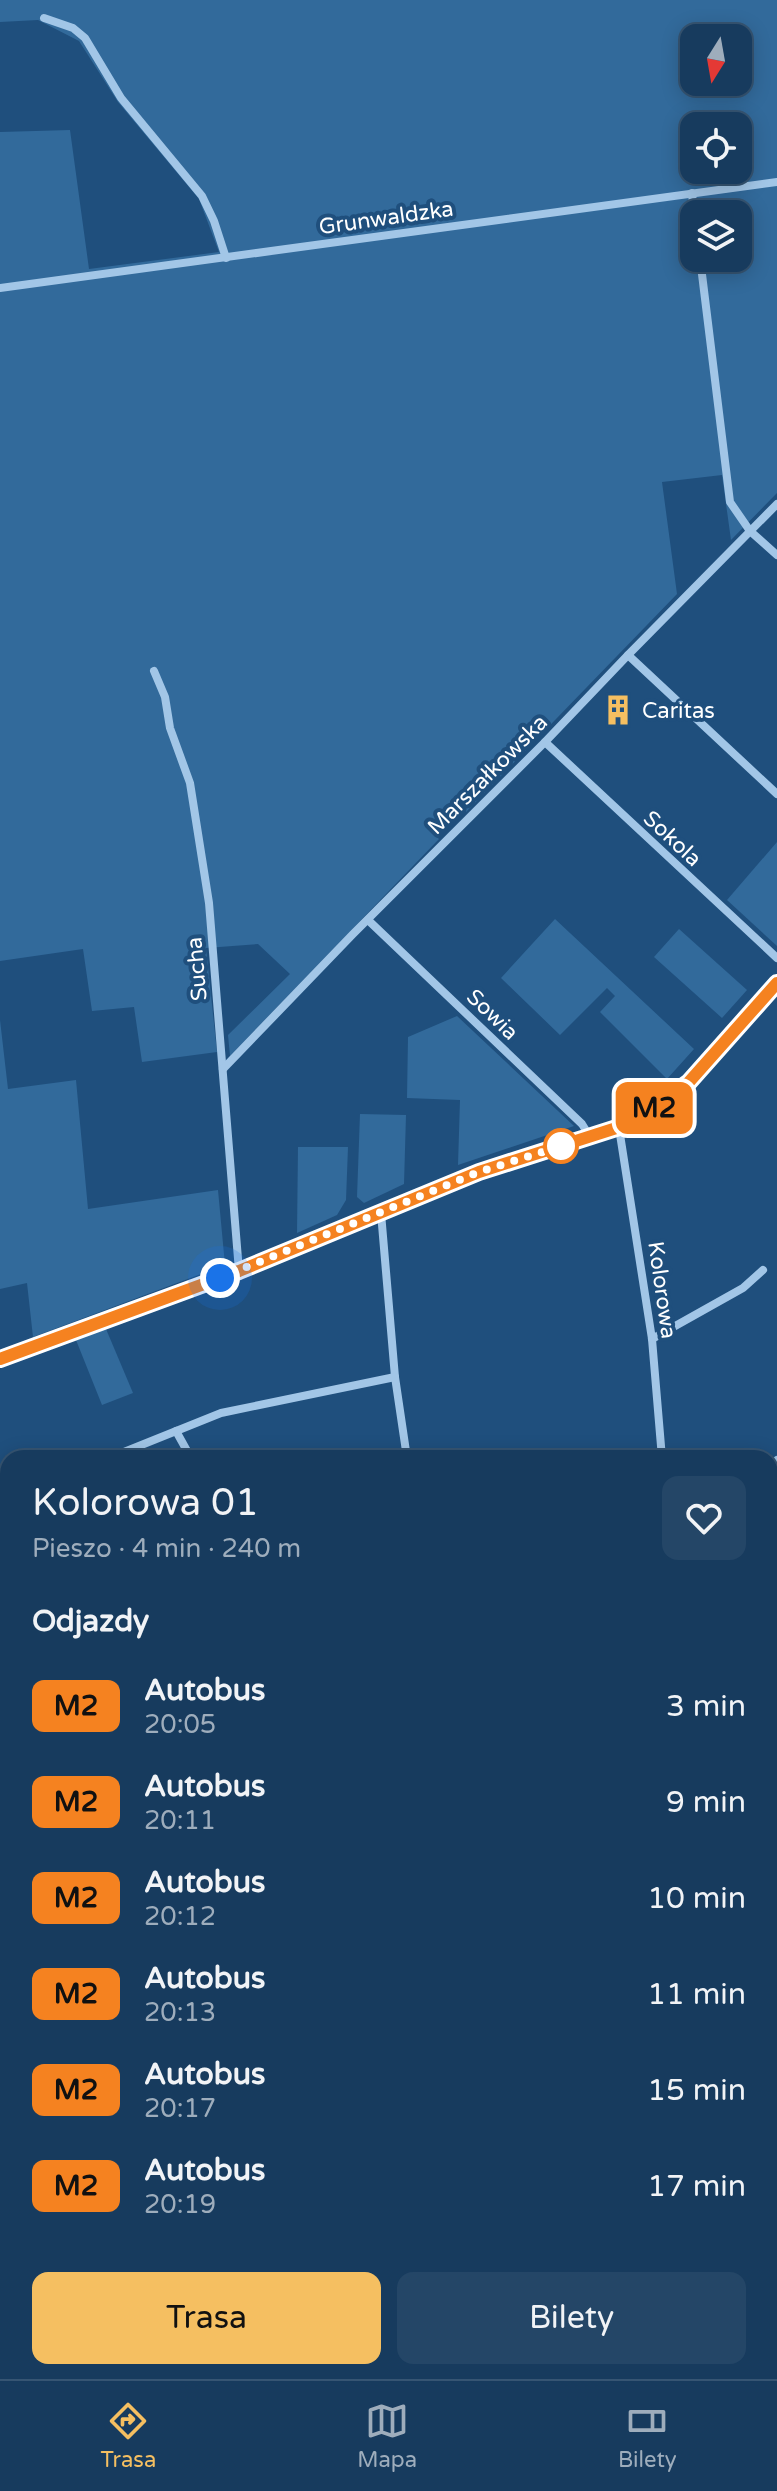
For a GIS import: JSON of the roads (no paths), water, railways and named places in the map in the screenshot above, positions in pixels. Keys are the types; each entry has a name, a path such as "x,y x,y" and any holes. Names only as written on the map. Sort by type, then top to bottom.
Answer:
{"street":[{"path":"44,18 73,28 85,38 121,98 202,196 226,258"},
{"name":"Grunwaldzka","path":"0,288 777,182"},
{"path":"692,193 693,200"},
{"path":"702,272 730,502 750,531 777,555"},
{"name":"Marszałkowska","path":"223,1069 777,504"},
{"path":"628,655 777,794"},
{"name":"Sucha","path":"154,671 165,697 170,728 190,783 209,903 239,1271"},
{"name":"Sokola","path":"545,742 777,958"},
{"name":"Sowia","path":"368,920 582,1124 590,1137"},
{"path":"0,1359 239,1271 479,1172 619,1128 647,1113 689,1082 777,983"},
{"name":"Kolorowa","path":"619,1128 652,1339 661,1450"},
{"path":"381,1213 395,1377 406,1450"},
{"path":"652,1339 743,1288 763,1270"},
{"path":"129,1450 221,1413 395,1377"},
{"path":"176,1431 187,1450"}],"place":[{"name":"Caritas","path":"618,710"}]}
